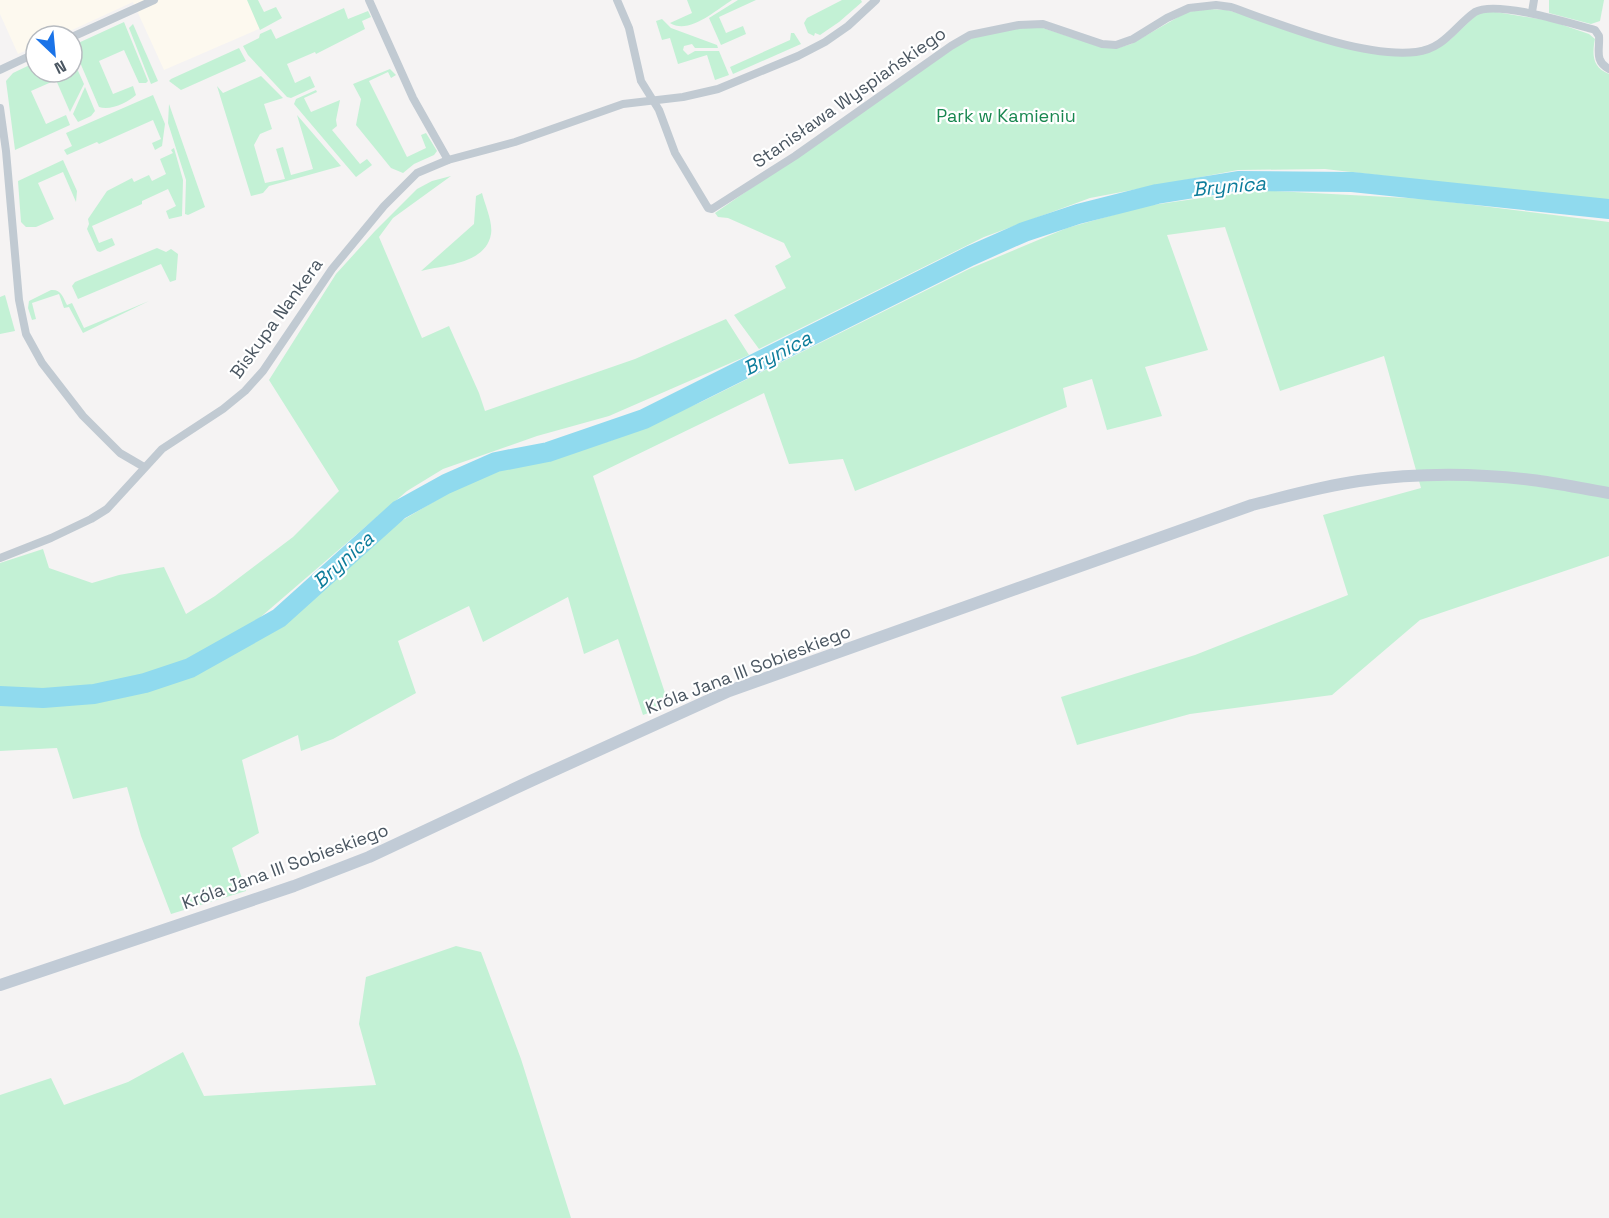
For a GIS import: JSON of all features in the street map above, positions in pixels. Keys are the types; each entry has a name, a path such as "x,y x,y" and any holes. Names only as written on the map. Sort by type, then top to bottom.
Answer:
{"street":[{"path":"84,32 154,0"},
{"path":"369,0 413,98 448,160"},
{"path":"617,0 629,28 641,81 653,100"},
{"name":"Biskupa Nankera","path":"0,558 91,519 118,499 162,449 223,409 245,391 263,370 332,269 384,206 405,183 417,174 448,160 515,142 623,104 683,97 718,89 798,56 825,42 848,26 876,0"},
{"path":"1532,12 1533,0"},
{"name":"Stanisława Wyspiańskiego","path":"653,100 675,153 708,208 712,209 786,162 951,45 970,35 1019,25 1043,24 1102,44 1116,45 1133,39 1179,11 1216,5 1230,7 1350,46 1379,51 1416,52 1437,45 1454,33 1473,13 1481,8 1491,7 1532,12 1595,30 1599,36 1597,53 1600,62 1609,69"},
{"path":"0,70 24,59"},
{"path":"0,108 19,300 26,334 42,363 83,416 120,453 144,467"},
{"name":"Króla Jana III Sobieskiego","path":"0,984 294,886 369,857 574,761 729,692 1252,505 1317,489 1360,481 1402,477 1465,475 1531,480 1609,493"}],"shaded area":[{"path":"0,0 248,0 261,28 164,70 133,2 84,25 24,24 24,51 18,54 0,14"}],"green space":[{"path":"247,0 258,0 264,12 276,7 282,18 260,30"},
{"path":"687,0 732,0 694,24 677,26 670,23 692,13"},
{"path":"738,0 756,0 719,17 726,33 743,26 746,34 721,45 709,18"},
{"path":"842,0 861,0 862,2 820,35 815,33 814,36 808,33 804,23 807,18"},
{"path":"1549,0 1604,0 1600,21 1591,24 1549,13"},
{"path":"344,8 348,19 368,11 371,17 362,21 365,29 316,54 315,52 287,64 295,83 310,76 315,87 291,98 287,97 248,55 243,46 271,29 276,39"},
{"name":"Park w Kamieniu","path":"1208,9 1227,10 1391,55 1450,40 1477,14 1490,11 1551,21 1589,34 1595,39 1594,60 1596,64 1609,74 1609,202 1325,169 1238,170 1090,198 984,237 759,349 734,315 786,288 775,266 791,257 784,243 728,218 718,217 715,213 967,39 1012,29 1040,27 1104,48 1118,48 1131,44 1187,12"},
{"path":"662,19 671,28 717,45 718,48 695,48 692,44 684,46 683,50 688,55 695,51 719,51 729,75 715,80 707,55 678,64 670,38 662,40 656,21"},
{"path":"124,22 148,81 139,83 124,50 99,61 113,94 133,86 136,95 114,107 99,107 84,72 84,40"},
{"path":"133,24 158,81 151,84 129,28"},
{"path":"791,33 794,33 801,44 733,74 730,67 790,40"},
{"path":"239,48 246,61 181,90 169,81 171,79"},
{"path":"24,68 24,84 47,84 31,91 46,124 66,115 70,125 15,150 6,81 13,73"},
{"path":"390,69 396,75 391,78 388,72 369,81 407,157 426,148 421,135 426,133 437,151 403,173 391,168 356,125 361,99 353,84"},
{"path":"261,76 283,98 264,104 272,129 260,134 254,145 265,183 285,179 276,149 283,147 291,175 313,169 297,115 341,166 269,186 263,193 251,196 217,86 223,93"},
{"path":"58,84 84,84 70,112"},
{"path":"85,87 95,111 91,116 78,122 73,114"},
{"path":"316,90 317,92 304,98 311,112 340,100 337,126 332,130 360,164 367,159 372,165 356,177 294,104 296,99"},
{"path":"153,95 165,124 162,146 155,150 152,143 161,139 153,120 99,144 97,142 67,155 64,150 72,146 66,133"},
{"path":"169,104 205,207 188,215 185,214 186,180 168,123"},
{"path":"174,148 183,180 182,216 169,219 166,211 176,206 168,189 142,201 142,204 92,226 99,243 112,238 115,245 100,252 97,251 87,229 88,219 107,191 132,178 134,182 149,175 152,181 166,174 160,159 173,153 171,150"},
{"path":"63,160 77,191 76,202 63,172 38,183 54,219 36,227 26,227 21,222 18,181"},
{"path":"451,176 393,218 379,237 422,338 449,326 485,411 635,359 726,319 749,355 609,416 537,436 443,469 407,491 256,621 203,653 144,675 103,685 58,691 0,690 0,563 43,549 49,568 92,583 119,575 164,567 186,614 215,596 293,537 339,491 269,380 336,274 417,189 432,181"},
{"path":"1258,190 1426,199 1609,222 1609,556 1420,620 1332,695 1190,714 1077,745 1061,697 1195,655 1348,595 1323,515 1421,488 1384,356 1280,391 1225,227 1167,235 1208,350 1145,367 1162,416 1107,430 1092,379 1063,388 1067,407 855,491 843,459 789,464 764,393 593,476 669,705 643,715 618,639 584,654 568,597 483,642 469,606 398,641 416,693 333,739 301,751 298,735 242,760 259,833 232,848 246,891 171,914 141,836 127,787 73,799 57,748 0,751 0,704 39,706 136,694 221,660 284,626 396,524 462,485 517,463 610,441 701,402 969,269 1067,228 1145,206"},
{"path":"482,193 491,224 491,234 481,252 463,262 421,271 474,224 476,196"},
{"path":"157,248 166,252 171,249 178,254 176,280 170,282 161,264 78,299 72,286 75,282"},
{"path":"51,290 59,292 67,305 72,303 84,328 149,301 83,333 69,307 64,308 59,294 32,303 36,319 32,320 28,308 29,301"},
{"path":"5,295 15,331 0,334 0,297"},
{"path":"456,946 481,952 521,1059 571,1218 0,1218 0,1095 51,1078 64,1105 128,1082 183,1052 204,1096 376,1085 359,1024 366,977"}],"waterway":[{"name":"Brynica","path":"0,696 43,698 94,694 145,683 190,668 279,618 399,510 446,484 496,462 548,452 644,419 970,256 1024,232 1078,214 1157,194 1238,181 1352,182 1609,209"}]}
